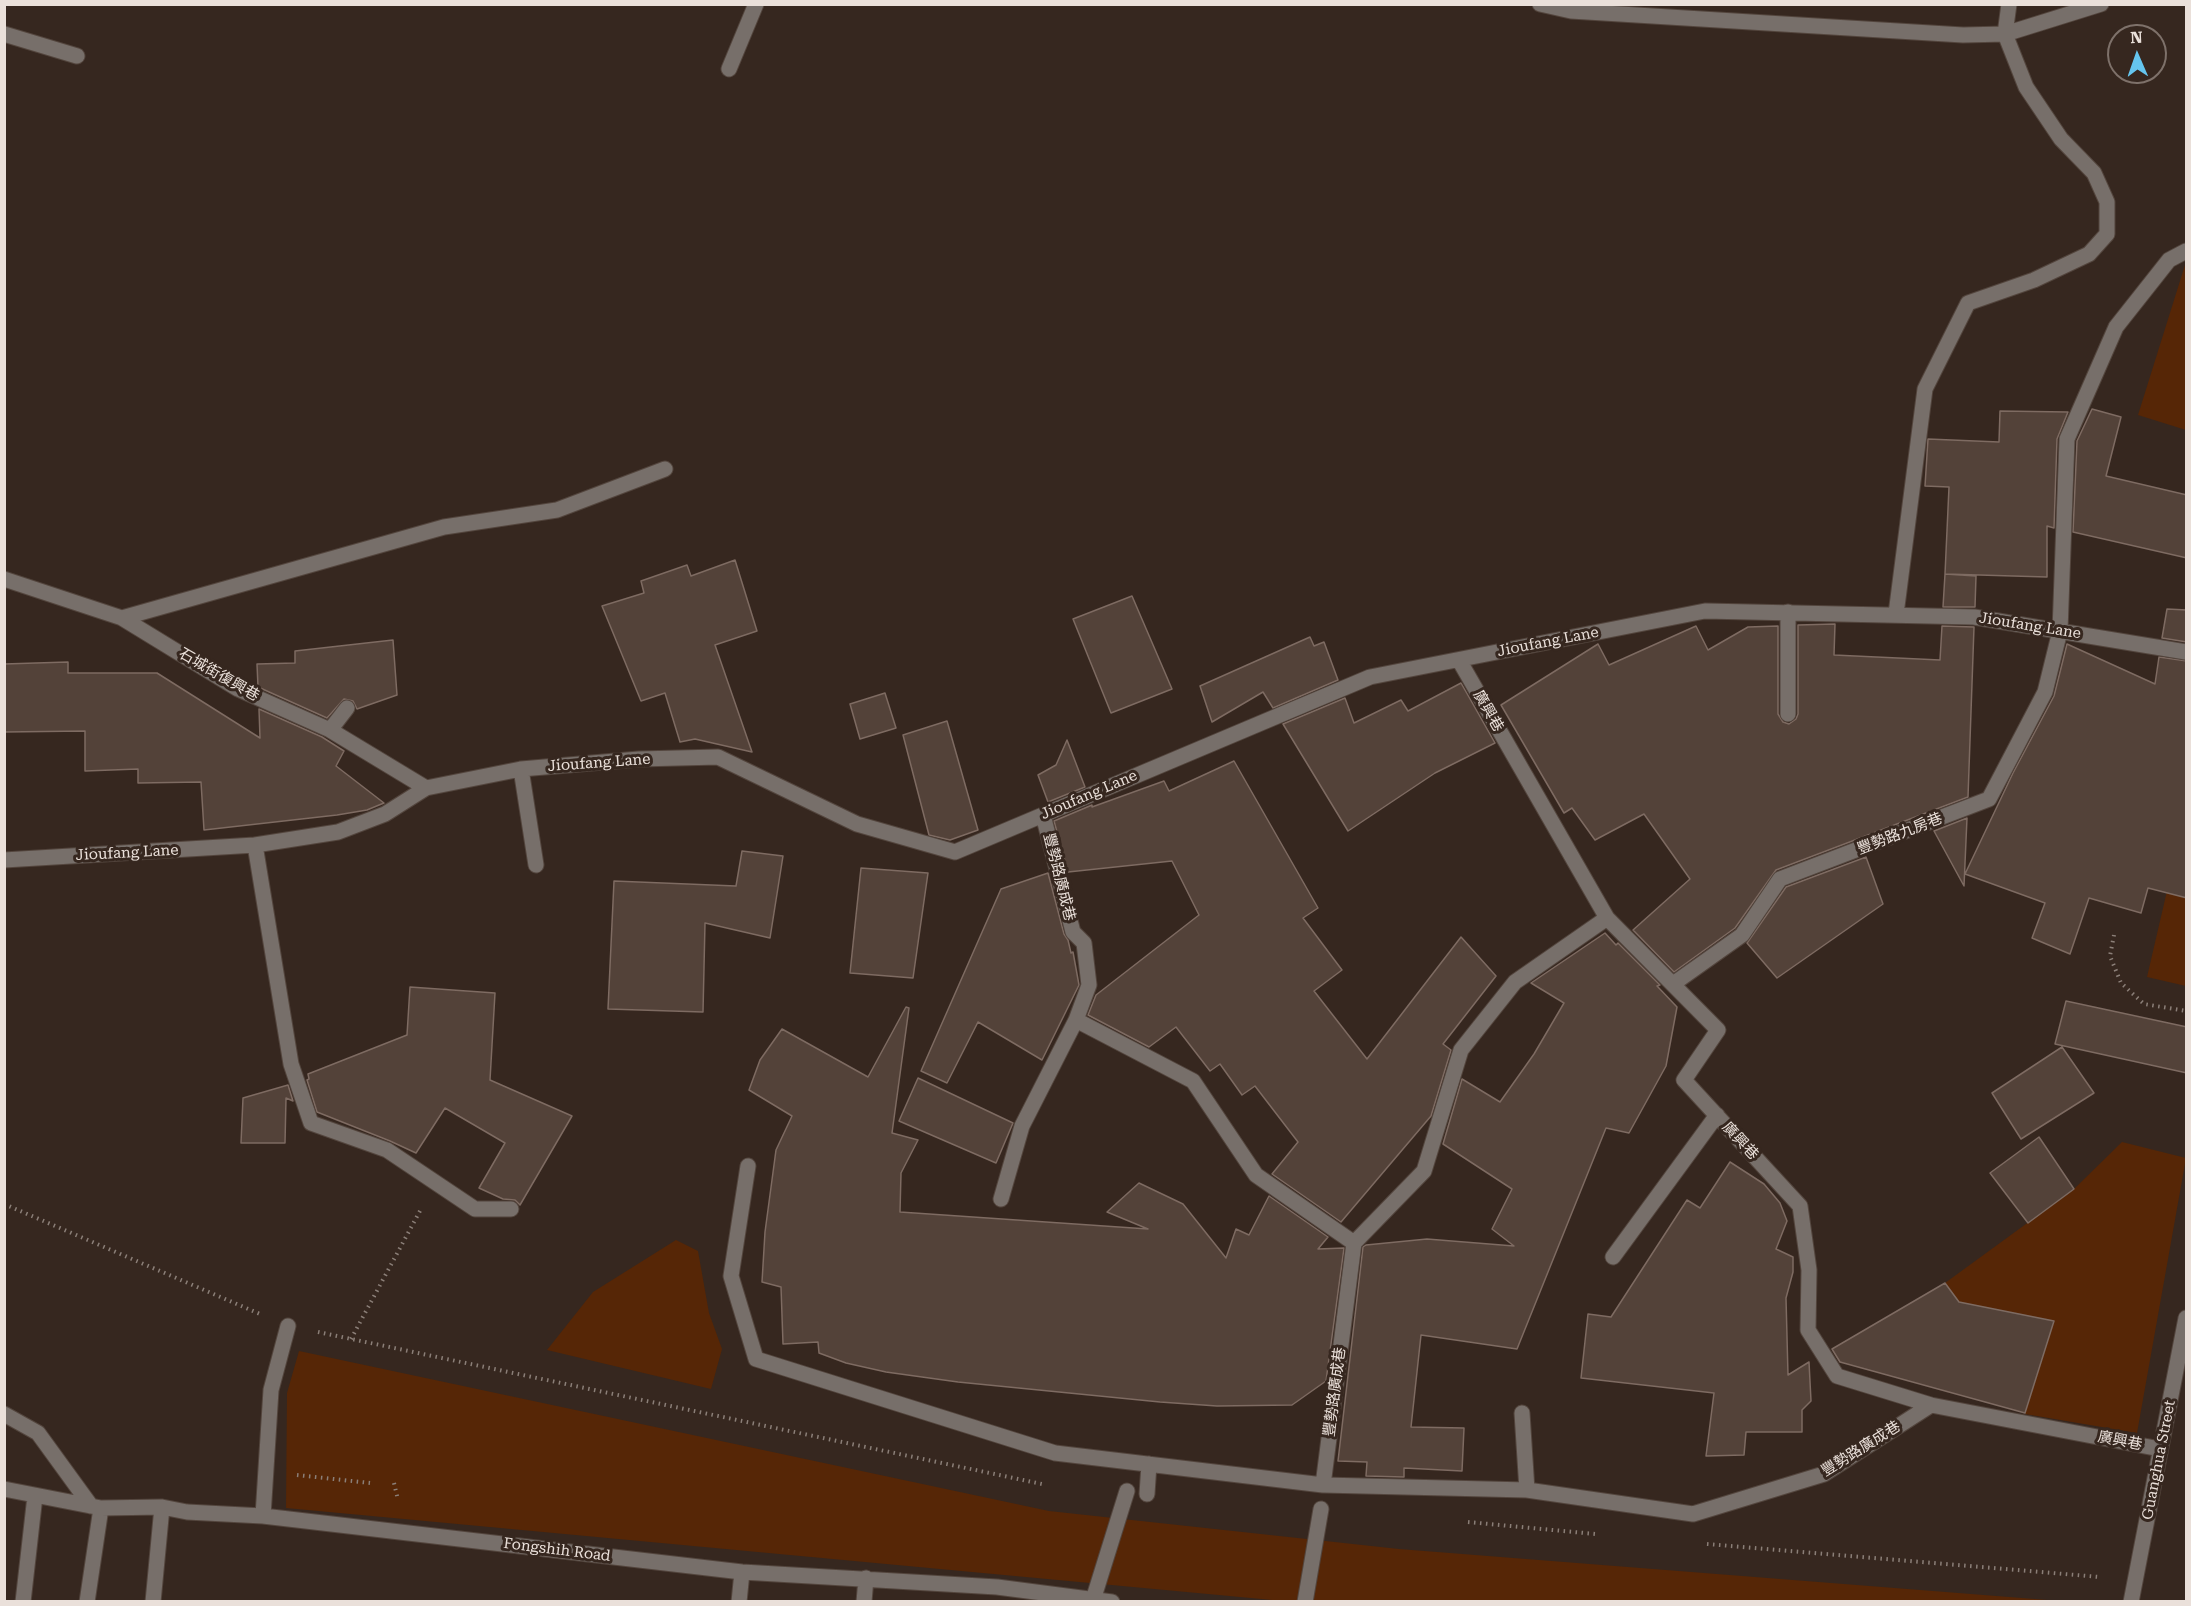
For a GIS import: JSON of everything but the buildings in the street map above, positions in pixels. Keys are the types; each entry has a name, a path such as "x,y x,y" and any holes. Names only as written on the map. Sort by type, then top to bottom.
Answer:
{"street":[{"path":"729,69 756,4"},
{"path":"1540,4 1571,11 1963,35 2005,34 2100,4"},
{"path":"1896,614 1925,389 1968,303 2034,280 2089,254 2107,234 2107,202 2094,173 2061,140 2026,87 2005,34 2009,4"},
{"path":"4,34 77,56"},
{"name":"豐勢路九房巷","path":"1673,984 1742,935 1780,879 1989,800 2045,692 2060,631 2067,439 2116,327 2169,260 2187,251"},
{"path":"122,618 444,527 557,510 666,469"},
{"name":"石城街復興巷","path":"4,579 122,618 238,689 330,730 426,788"},
{"name":"Jioufang Lane","path":"4,860 255,845 338,832 385,814 426,788 521,769 639,759 718,757 857,824 955,852 1370,677 1705,611 1974,617 2187,652"},
{"path":"1788,612 1788,714"},
{"name":"廣興巷","path":"1459,660 1607,918 1719,1029 1684,1080 1800,1206 1809,1270 1808,1330 1837,1376 1930,1406 2160,1449"},
{"path":"330,730 347,708"},
{"path":"521,769 536,865"},
{"name":"豐勢路廣成巷","path":"1001,1199 1022,1126 1077,1020 1089,985 1084,943 1073,932 1043,815"},
{"path":"255,845 291,1064 311,1123 387,1150 475,1209 511,1209"},
{"path":"1077,1020 1194,1081 1256,1175 1354,1243 1424,1171 1461,1050 1515,982 1607,918"},
{"path":"1613,1257 1717,1115"},
{"path":"748,1166 731,1276 756,1359 1055,1453 1323,1485"},
{"name":"豐勢路廣成巷","path":"1354,1243 1323,1485 1527,1490 1693,1514 1824,1474 1930,1406"},
{"name":"Guanghua Street","path":"2132,1602 2187,1318"},
{"path":"263,1516 271,1390 288,1326"},
{"path":"1522,1413 1527,1490"},
{"path":"4,1414 38,1433 96,1507 87,1602"},
{"path":"1147,1494 1149,1464"},
{"name":"Fongshih Road","path":"4,1489 96,1507 162,1507 187,1512 263,1516 742,1572 997,1587 1112,1602"},
{"path":"1093,1600 1126,1491"},
{"path":"27,1601 36,1496"},
{"path":"153,1602 162,1507"},
{"path":"1305,1602 1321,1509"},
{"path":"739,1602 742,1572"},
{"path":"864,1602 866,1578"},
{"path":"997,1587 1011,1602"}],"path":[{"path":"2114,935 2110,957 2121,983 2144,1004 2187,1011"},
{"path":"351,1339 436,1182"},
{"path":"4,1204 288,1326"},
{"path":"267,1472 370,1483"}],"shaded area":[{"path":"2186,265 2186,430 2138,415"},
{"path":"2167,891 2186,896 2186,986 2147,977"},
{"path":"2122,1142 2186,1158 2137,1433 2025,1414 2054,1321 1999,1310 1968,1315 1945,1283 2074,1189"},
{"path":"676,1240 698,1251 709,1313 722,1349 711,1389 547,1350 593,1292"},
{"path":"299,1351 1049,1511 1399,1549 2060,1601 1283,1601 286,1508 287,1393"}]}
